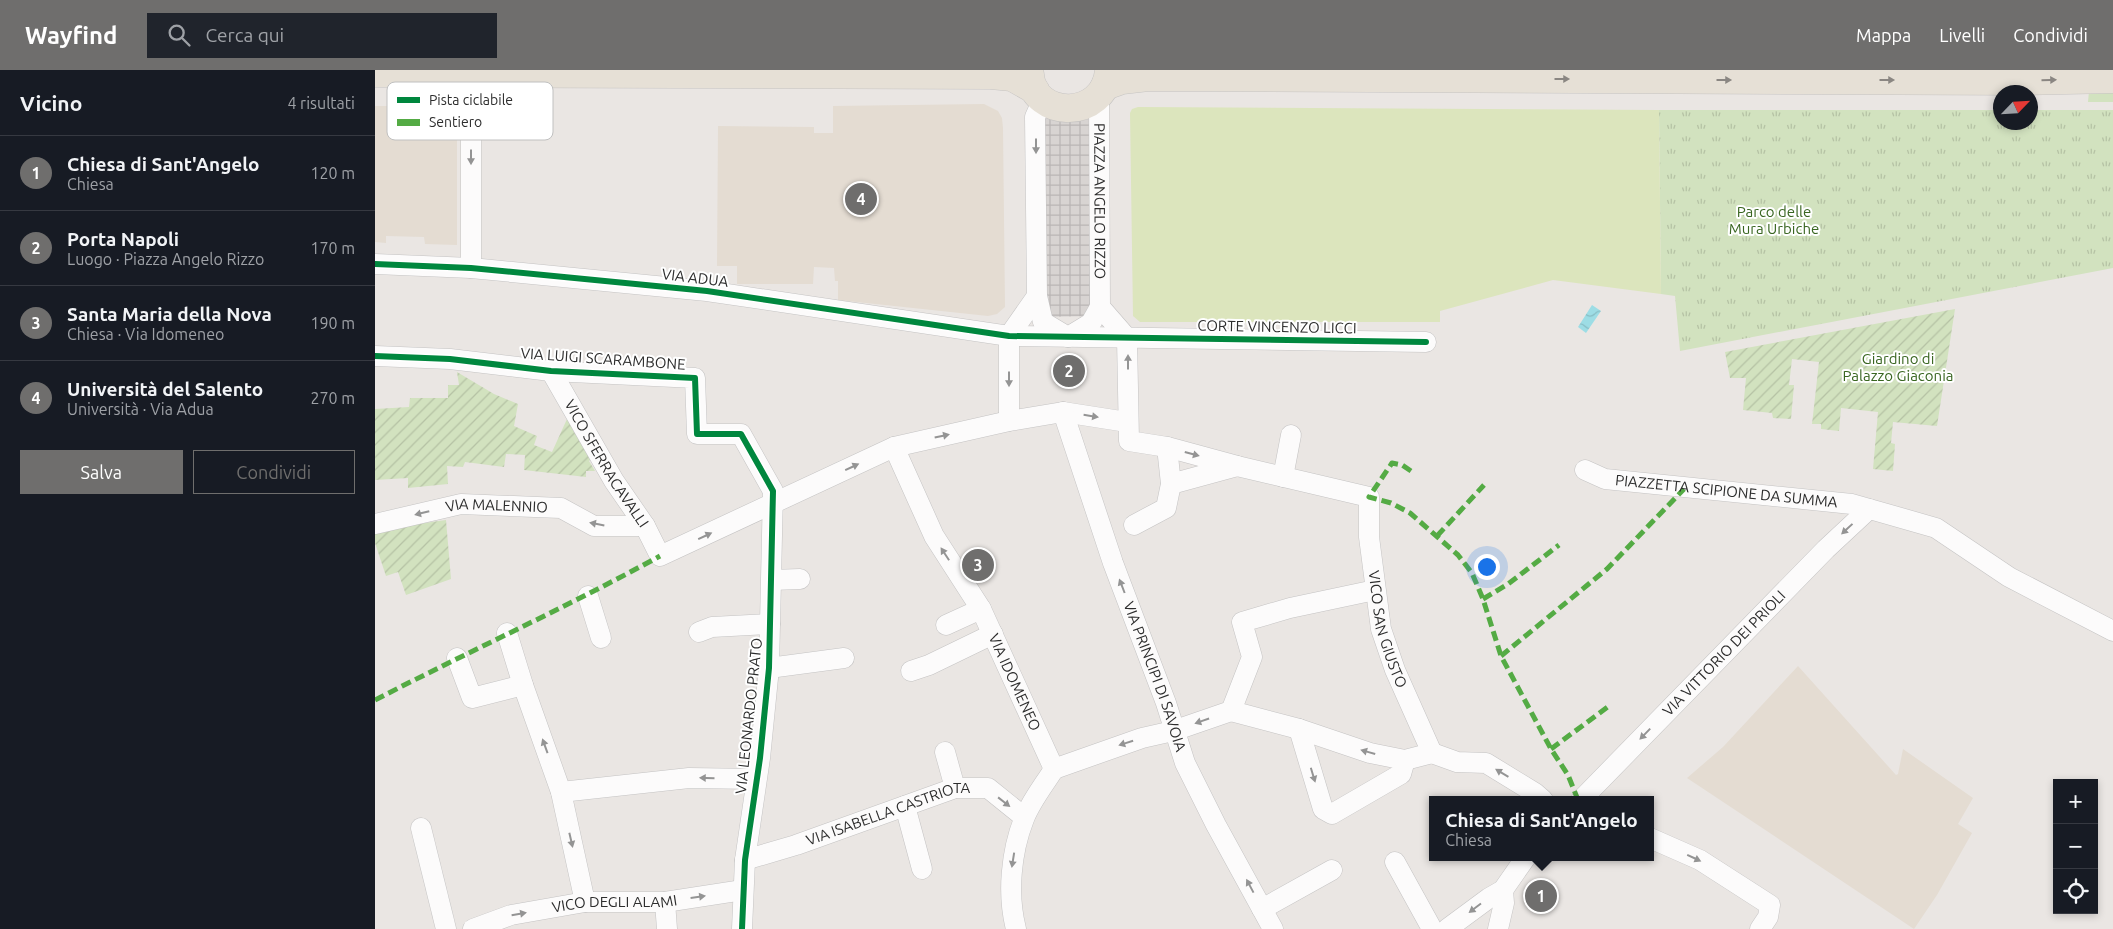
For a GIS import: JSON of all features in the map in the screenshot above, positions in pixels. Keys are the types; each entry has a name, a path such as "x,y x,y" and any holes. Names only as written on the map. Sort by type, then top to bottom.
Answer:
{"main road":[{"path":"375,74 991,75 1013,78 1036,87 1052,105 1070,109 1081,107 1105,84 1148,77 1461,74 2019,81 2113,79"}],"street":[{"path":"471,73 471,82"},
{"name":"PIAZZA ANGELO RIZZO","path":"1100,307 1105,84"},
{"path":"1036,87 1037,296 1043,322 1068,337"},
{"path":"471,140 471,268"},
{"name":"VIA ADUA","path":"375,264 471,268 707,292 1009,336"},
{"path":"1009,422 1009,336 1037,296"},
{"path":"1068,337 1091,323 1100,307 1127,338 1127,422 1129,441 1167,447 1283,477 1291,435"},
{"path":"1009,336 1127,338"},
{"name":"CORTE VINCENZO LICCI","path":"1127,338 1426,342"},
{"name":"VIA LUIGI SCARAMBONE","path":"375,356 450,359 551,371 695,378 697,434 741,434 759,464"},
{"name":"VICO SFERRACAVALLI","path":"551,371 614,481 645,526 660,556 773,504"},
{"path":"773,504 894,447 1063,412 1127,422"},
{"name":"VIA PRINCIPI DI SAVOIA","path":"1063,412 1113,562 1166,703 1173,731 1185,763 1216,825 1273,929"},
{"name":"VIA IDOMENEO","path":"894,447 934,536 981,609 1054,769"},
{"path":"1134,525 1166,508 1171,484 1167,447"},
{"name":"VIA LEONARDO PRATO","path":"742,929 745,860 769,668 773,491 759,464"},
{"path":"1171,484 1237,466"},
{"name":"PIAZZETTA SCIPIONE DA SUMMA","path":"1585,470 1605,479 1852,504 1936,528 2009,576 2113,631"},
{"name":"VICO SAN GIUSTO","path":"1283,477 1369,497 1369,538 1381,629 1395,670 1432,753"},
{"name":"VIA MALENNIO","path":"377,519 461,504 561,508 594,526 645,526"},
{"name":"VIA VITTORIO DEI PRIOLI","path":"1585,796 1826,549 1869,509"},
{"path":"772,580 800,579"},
{"path":"1231,711 1252,657 1242,622 1290,608 1375,590"},
{"path":"588,596 601,638"},
{"path":"946,625 981,609"},
{"path":"699,632 712,627 770,624"},
{"path":"507,633 523,685 561,792 585,902"},
{"path":"911,671 929,665 993,634"},
{"path":"457,658 472,698 523,685"},
{"path":"769,668 844,658"},
{"path":"1016,929 1013,919 1012,861 1025,817 1054,769 1142,738 1173,731 1231,711 1299,729 1371,753 1405,760 1432,753 1457,762 1486,763 1538,796"},
{"path":"1299,729 1323,809 1332,814 1401,774 1405,760"},
{"path":"945,752 955,788"},
{"path":"561,792 689,778 756,779"},
{"name":"VIA ISABELLA CASTRIOTA","path":"745,860 796,845 955,788 987,788 1025,817"},
{"path":"905,806 922,869"},
{"path":"421,828 446,929"},
{"path":"1654,840 1700,860 1770,905 1768,917 1760,929"},
{"path":"1447,929 1503,890 1523,861"},
{"path":"1395,862 1432,929"},
{"path":"1262,909 1332,870"},
{"name":"VICO DEGLI ALAMI","path":"484,927 511,915 585,902 665,902 743,890"},
{"path":"1498,929 1504,903 1503,890"},
{"path":"665,902 667,929"}],"shaded area":[{"path":"984,104 998,111 1002,118 1003,128 1005,307 997,314 988,316 838,300 838,281 835,281 834,268 814,267 813,284 737,284 737,266 717,266 718,126 814,127 814,133 833,133 833,106"},
{"path":"375,106 387,106 387,140 457,140 457,245 425,244 424,237 386,236 386,243 375,242"},
{"path":"1091,114 1095,316 1045,317 1041,115"},
{"path":"1798,666 1896,775 1898,774 1903,749 1973,798 1958,824 1972,833 1937,895 1914,929 1687,778 1723,747"}],"green space":[{"path":"2089,91 2113,91 2113,102 2088,102"},
{"path":"1138,107 1659,110 1661,294 1553,280 1440,311 1440,322 1140,322 1133,316 1130,113 1132,109"},
{"name":"Parco delle Mura Urbiche","path":"1659,110 1993,110 1993,130 2038,130 2038,110 2113,110 2113,268 1680,351 1675,296 1661,294"},
{"name":"Giardino di Palazzo Giaconia","path":"1955,309 1937,426 1893,422 1891,443 1895,444 1893,471 1873,469 1878,412 1841,408 1839,431 1821,429 1821,424 1812,424 1819,362 1792,359 1789,385 1794,385 1791,419 1773,418 1772,413 1743,410 1746,378 1730,378 1725,352"},
{"path":"457,372 494,394 518,404 514,426 537,436 534,445 552,452 567,419 595,457 589,461 595,471 586,471 586,477 524,470 525,455 506,454 504,467 465,462 463,467 447,466 448,484 408,488 408,478 375,480 375,409 409,407 410,398 448,398 448,385 459,385"},
{"path":"446,520 451,579 406,595 398,572 386,576 375,543 375,530"}],"water":[{"path":"1592,305 1601,311 1586,333 1578,327"}],"marked path":[{"path":"1411,471 1402,465 1392,463 1369,497 1391,503 1410,513 1458,555 1472,573 1483,599 1501,656 1551,749 1568,775 1576,796"},
{"path":"1437,536 1484,485"},
{"path":"1501,656 1607,569 1684,489"},
{"path":"1483,599 1508,584 1559,545"},
{"path":"375,700 660,556"},
{"path":"1551,749 1609,706"}],"cycle path":[{"path":"375,264 471,268 707,291 1009,336 1426,342"},
{"path":"375,356 450,359 551,371 695,378 697,434 741,434 773,491 769,668 760,758 745,860 742,929"}],"place":[{"name":"Università del Salento","path":"861,199"},
{"name":"Porta Napoli","path":"1069,371"},
{"name":"Santa Maria della Nova","path":"978,565"},
{"name":"Chiesa di Sant'Angelo","path":"1541,896"}]}
